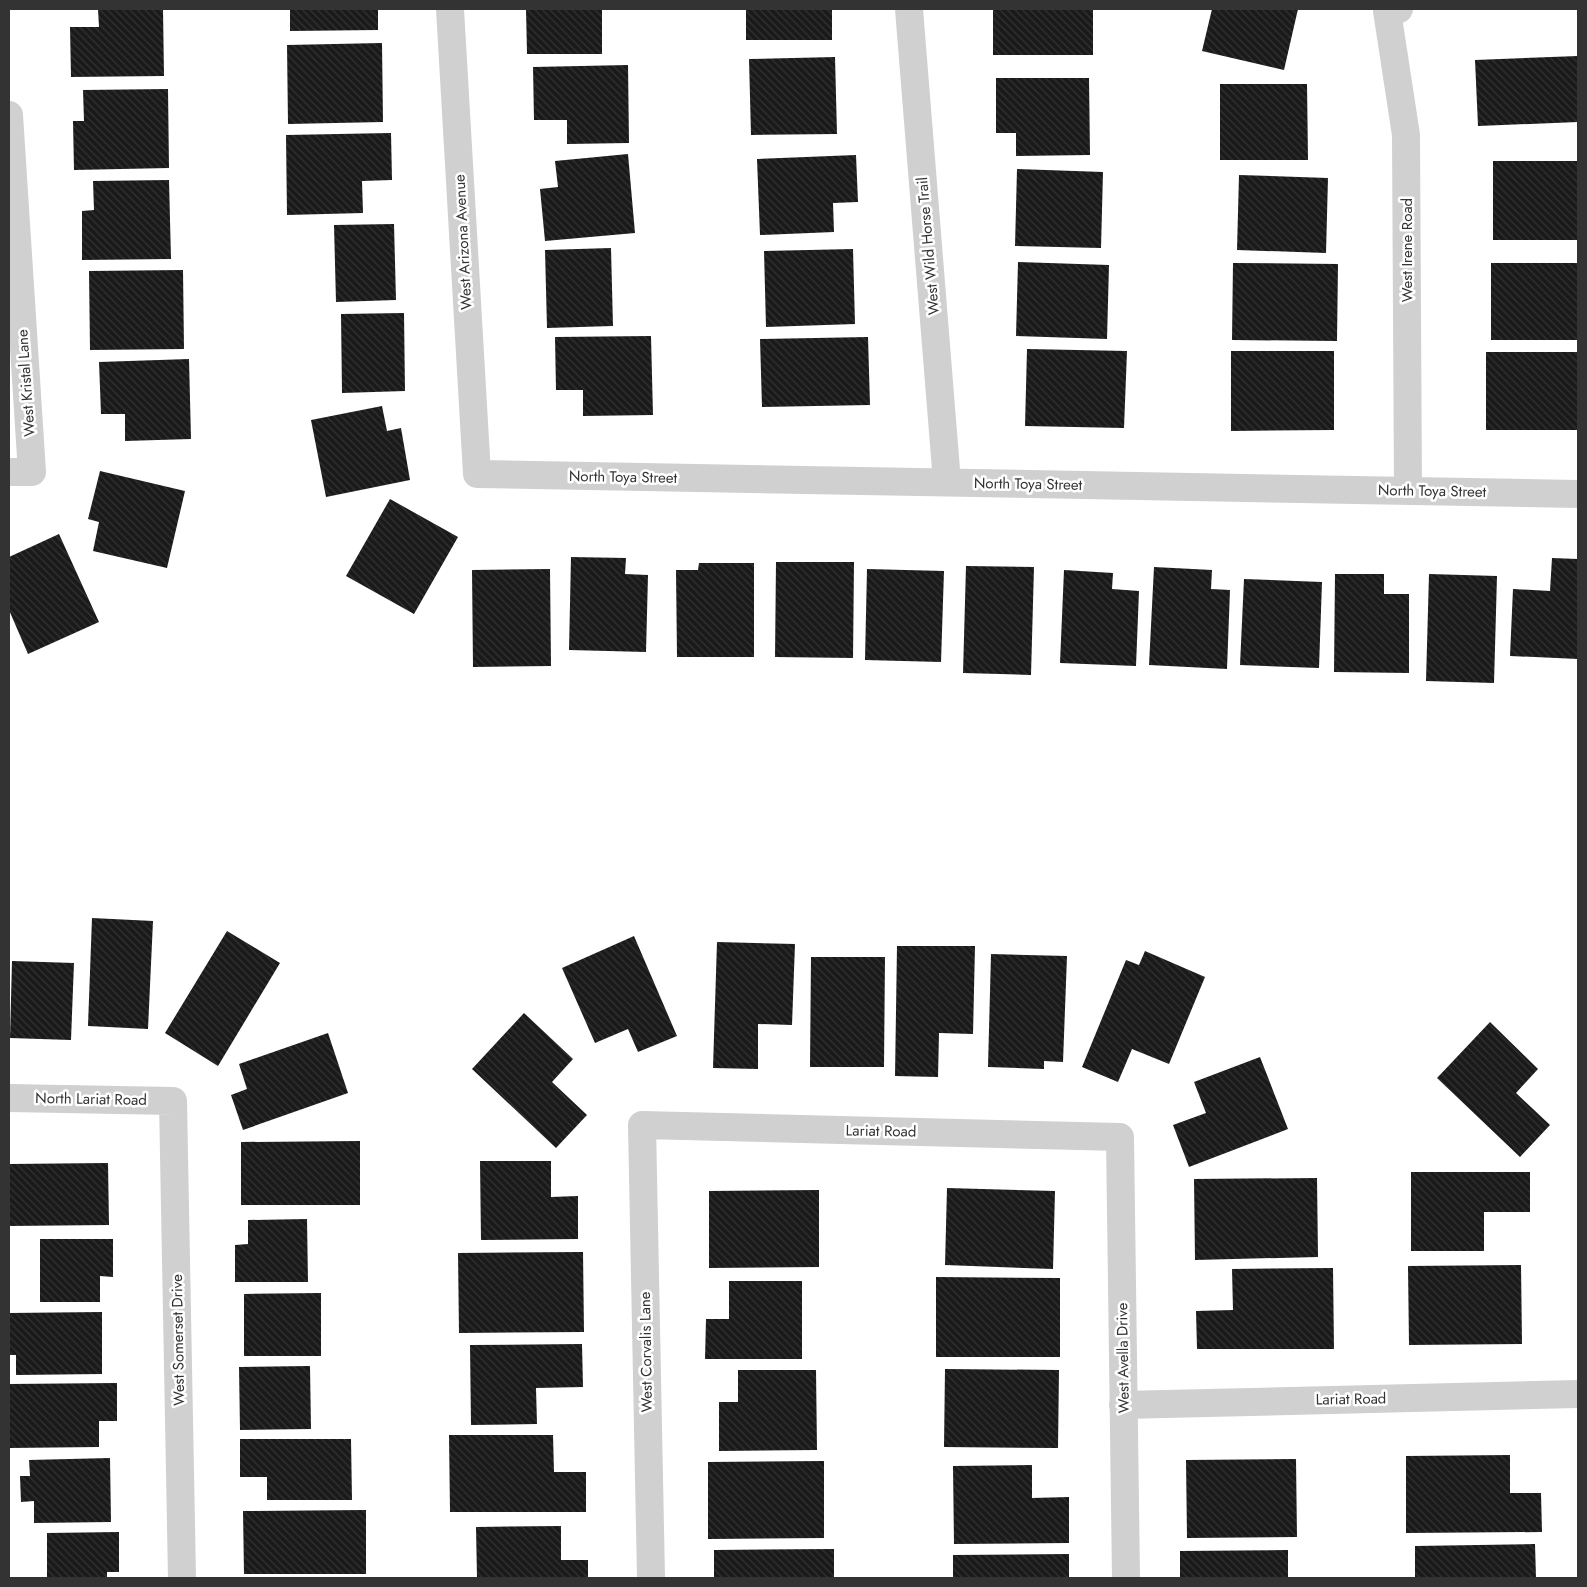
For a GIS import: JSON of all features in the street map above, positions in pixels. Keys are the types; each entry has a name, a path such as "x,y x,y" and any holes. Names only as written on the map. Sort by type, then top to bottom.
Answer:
{"street":[{"name":"West Arizona Avenue","path":"450,9 477,474"},
{"name":"West Wild Horse Trail","path":"910,9 947,482"},
{"name":"West Irene Road","path":"1393,10 1406,135 1408,490"},
{"name":"West Kristal Lane","path":"9,115 20,472"},
{"name":"North Toya Street","path":"477,474 1578,494"},
{"name":"North Lariat Road","path":"9,1098 174,1101"},
{"name":"West Somerset Drive","path":"174,1101 182,1578"},
{"name":"Lariat Road","path":"642,1125 1120,1137"},
{"name":"West Corvalis Lane","path":"642,1125 651,1578"},
{"name":"West Avella Drive","path":"1120,1137 1126,1578"},
{"name":"Lariat Road","path":"1123,1405 1578,1394"}],"building":[{"path":"98,9 163,9 164,76 71,77 70,27 99,27"},
{"path":"290,9 378,9 378,30 290,31"},
{"path":"526,9 602,9 602,54 527,54"},
{"path":"746,9 832,9 832,40 746,40"},
{"path":"993,9 1093,9 1093,55 993,55"},
{"path":"1212,9 1298,9 1284,70 1202,51"},
{"path":"382,43 383,122 288,124 287,45"},
{"path":"1578,56 1578,122 1478,126 1475,60"},
{"path":"835,57 837,134 751,135 749,59"},
{"path":"628,65 629,143 567,144 567,120 534,120 533,67"},
{"path":"996,78 1089,78 1090,155 1016,156 1016,133 996,133"},
{"path":"1220,84 1307,84 1308,160 1220,160"},
{"path":"168,89 169,168 74,170 73,121 84,121 83,90"},
{"path":"391,133 392,180 362,181 363,213 287,215 286,135"},
{"path":"628,154 635,233 545,241 540,189 558,187 555,161"},
{"path":"856,155 858,202 833,203 834,232 760,235 757,159"},
{"path":"1493,161 1578,161 1578,240 1493,240"},
{"path":"1017,169 1103,172 1101,248 1015,246"},
{"path":"1239,175 1328,178 1326,253 1237,250"},
{"path":"169,180 171,259 82,260 82,211 94,210 93,181"},
{"path":"394,224 396,300 336,302 334,225"},
{"path":"611,248 613,326 547,328 545,250"},
{"path":"853,249 855,324 766,327 764,251"},
{"path":"1018,262 1109,265 1107,339 1016,336"},
{"path":"1233,263 1338,264 1337,341 1232,340"},
{"path":"1491,263 1578,263 1578,340 1491,340"},
{"path":"183,270 184,349 90,350 89,271"},
{"path":"404,313 405,391 342,393 341,314"},
{"path":"651,336 653,415 583,416 583,390 556,390 555,337"},
{"path":"868,337 870,405 762,407 760,339"},
{"path":"1027,349 1127,351 1124,428 1025,426"},
{"path":"1231,351 1334,351 1334,430 1231,431"},
{"path":"1486,352 1578,352 1578,430 1486,430"},
{"path":"189,359 191,439 125,441 125,414 101,414 99,362"},
{"path":"382,406 387,431 401,428 410,480 326,497 311,420"},
{"path":"100,471 185,491 167,568 93,551 99,522 88,519"},
{"path":"390,499 458,537 414,614 346,576"},
{"path":"59,534 99,622 28,654 9,610 9,557"},
{"path":"571,557 626,558 625,574 648,575 646,652 569,650"},
{"path":"1552,558 1578,559 1578,659 1510,656 1513,589 1550,591"},
{"path":"776,562 854,562 853,658 775,657"},
{"path":"699,563 754,563 754,657 677,657 676,570 698,570"},
{"path":"966,566 1034,567 1031,675 963,673"},
{"path":"1154,567 1212,570 1211,589 1230,590 1227,669 1149,665"},
{"path":"550,569 551,666 473,667 472,570"},
{"path":"867,569 944,571 941,662 865,660"},
{"path":"1064,570 1113,573 1112,589 1139,591 1136,666 1060,663"},
{"path":"1335,574 1384,574 1384,594 1409,594 1409,673 1334,672"},
{"path":"1429,574 1497,576 1494,683 1426,681"},
{"path":"1244,579 1322,582 1319,668 1240,665"},
{"path":"92,918 153,921 148,1029 88,1026"},
{"path":"227,931 280,963 218,1066 165,1033"},
{"path":"634,936 677,1036 638,1052 628,1029 595,1043 562,968"},
{"path":"717,942 795,944 792,1025 758,1024 758,1069 713,1068"},
{"path":"897,946 975,946 973,1034 939,1033 938,1077 895,1076"},
{"path":"1145,951 1205,977 1169,1064 1132,1049 1118,1082 1082,1067 1126,960 1139,965"},
{"path":"991,954 1067,956 1063,1062 1044,1061 1044,1069 988,1067"},
{"path":"811,957 885,957 884,1067 810,1067"},
{"path":"12,961 74,963 71,1040 10,1038"},
{"path":"524,1013 573,1059 552,1082 587,1115 556,1148 472,1069"},
{"path":"1490,1022 1538,1069 1516,1093 1550,1125 1520,1157 1437,1078"},
{"path":"328,1033 348,1093 243,1130 231,1095 247,1089 239,1064"},
{"path":"1260,1057 1288,1129 1189,1167 1173,1125 1206,1113 1194,1082"},
{"path":"360,1141 360,1205 241,1205 241,1142"},
{"path":"480,1161 551,1161 551,1197 578,1196 578,1239 481,1240"},
{"path":"108,1163 109,1225 9,1226 9,1164"},
{"path":"1411,1172 1530,1172 1530,1212 1484,1212 1484,1251 1411,1251"},
{"path":"1317,1178 1318,1257 1195,1260 1194,1179"},
{"path":"947,1188 1055,1191 1053,1269 945,1265"},
{"path":"819,1190 819,1267 709,1268 709,1191"},
{"path":"307,1219 308,1282 235,1282 235,1245 248,1244 248,1220"},
{"path":"40,1239 113,1239 113,1277 100,1276 100,1302 40,1302"},
{"path":"583,1252 584,1332 459,1333 458,1253"},
{"path":"1521,1265 1522,1344 1409,1345 1408,1266"},
{"path":"1333,1268 1334,1349 1197,1349 1196,1311 1233,1310 1232,1269"},
{"path":"936,1277 1060,1278 1060,1357 936,1357"},
{"path":"729,1281 802,1281 802,1359 705,1359 706,1319 729,1319"},
{"path":"321,1293 321,1356 244,1356 244,1294"},
{"path":"102,1312 102,1374 16,1375 16,1355 9,1355 9,1313"},
{"path":"582,1344 583,1387 536,1388 537,1424 471,1425 470,1345"},
{"path":"310,1366 311,1429 240,1430 239,1367"},
{"path":"945,1369 1059,1370 1058,1448 944,1447"},
{"path":"738,1370 816,1370 817,1450 719,1451 719,1402 738,1402"},
{"path":"117,1383 117,1421 99,1421 99,1447 9,1448 9,1384"},
{"path":"449,1435 553,1435 554,1472 586,1472 586,1512 450,1512"},
{"path":"240,1439 351,1439 352,1500 267,1500 267,1477 240,1477"},
{"path":"1510,1455 1510,1493 1541,1493 1542,1532 1406,1533 1406,1456"},
{"path":"110,1458 111,1522 34,1523 34,1501 21,1502 20,1476 30,1476 29,1460"},
{"path":"1296,1459 1297,1537 1187,1538 1186,1460"},
{"path":"824,1461 824,1538 708,1539 708,1462"},
{"path":"1032,1465 1032,1498 1069,1497 1069,1543 954,1544 953,1466"},
{"path":"366,1510 366,1574 244,1574 243,1511"},
{"path":"561,1526 561,1560 588,1560 588,1578 477,1578 476,1527"},
{"path":"119,1532 119,1572 107,1572 107,1578 47,1578 47,1533"},
{"path":"1535,1544 1536,1578 1415,1578 1415,1546"},
{"path":"834,1549 834,1578 714,1578 714,1550"},
{"path":"1288,1550 1288,1578 1180,1578 1180,1551"},
{"path":"1069,1554 1069,1578 953,1578 953,1555"}]}
